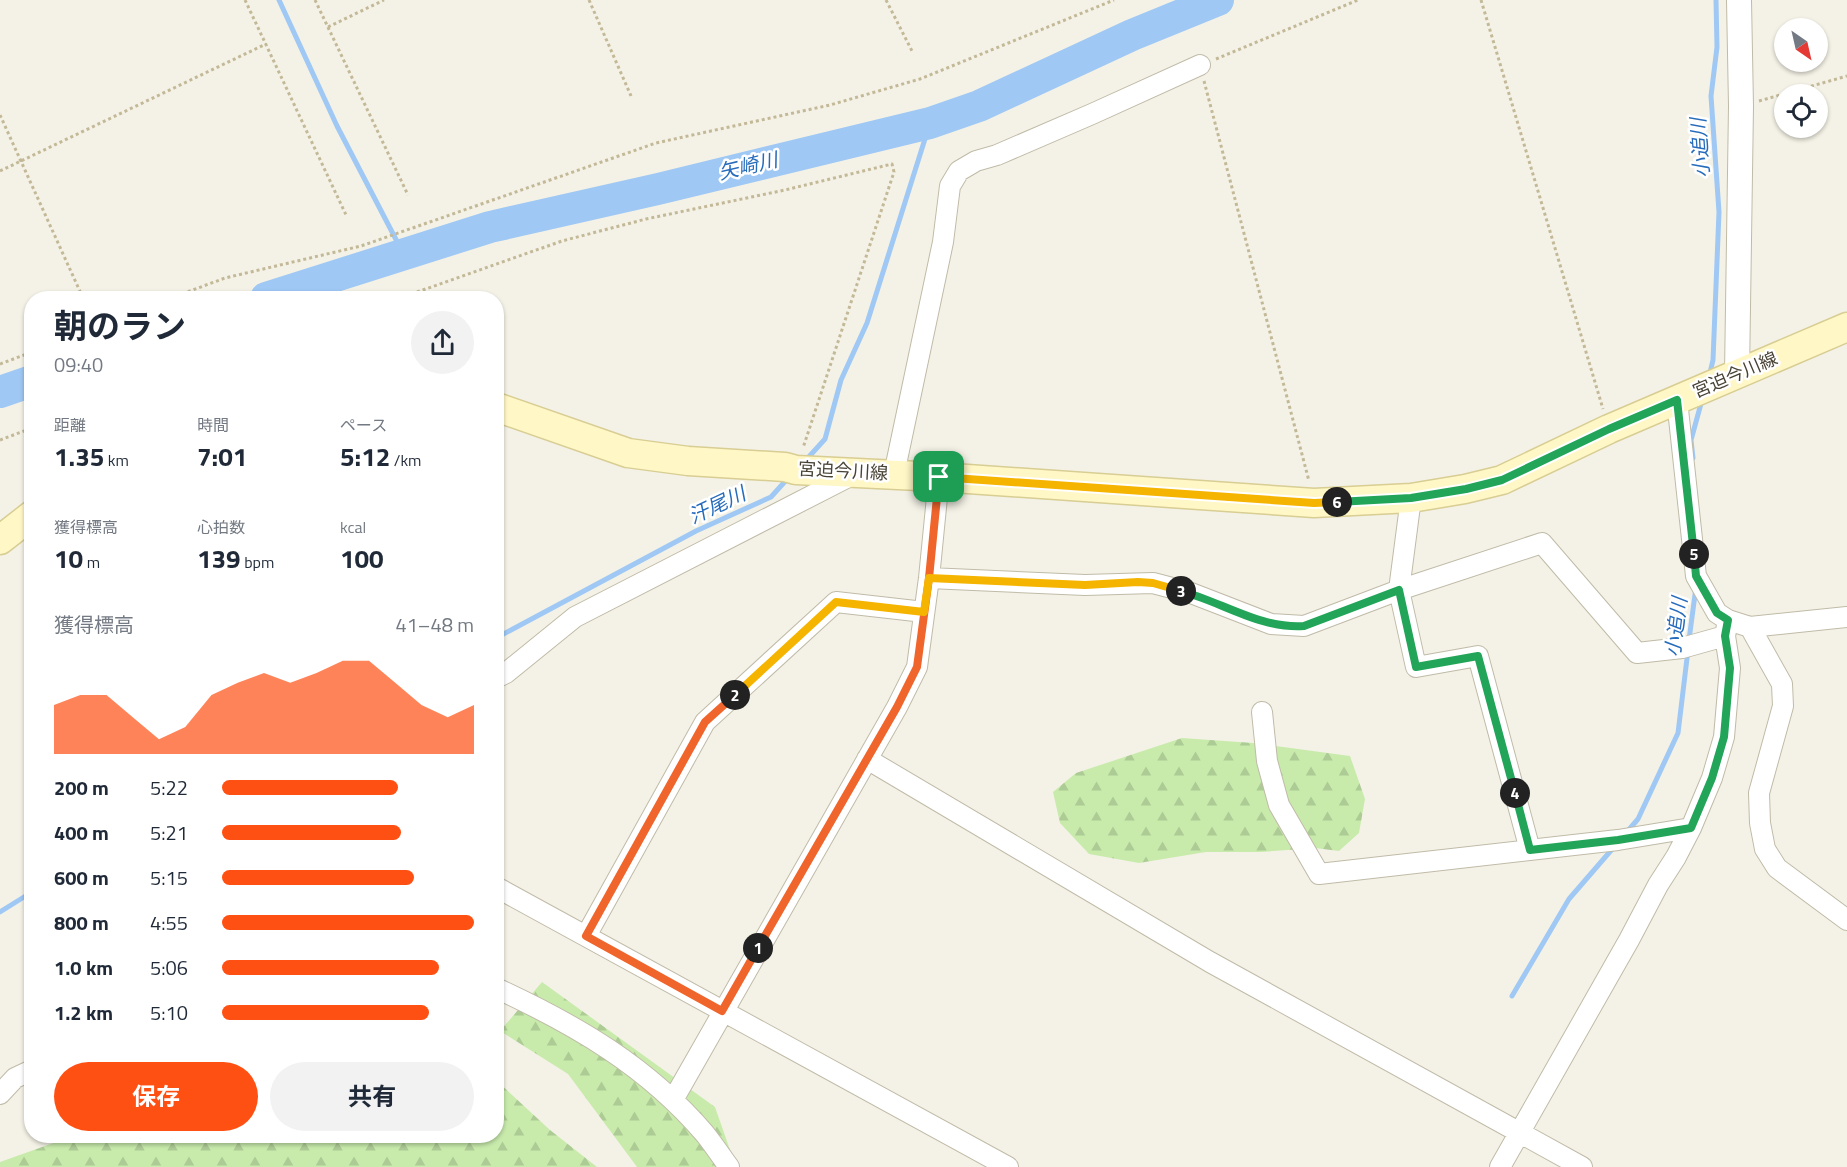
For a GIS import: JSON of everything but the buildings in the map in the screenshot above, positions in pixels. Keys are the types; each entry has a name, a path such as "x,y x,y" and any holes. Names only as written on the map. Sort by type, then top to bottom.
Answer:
{"main road":[{"name":"宮迫今川線","path":"504,410 628,453 688,461 1314,503 1411,498 1466,489 1502,480 1609,429 1847,327"},
{"path":"0,540 24,521"}],"street":[{"path":"1737,374 1741,106 1739,0"},
{"path":"894,474 943,242 950,186 959,171 976,161 997,155 1200,65"},
{"path":"1500,1167 1658,885 1676,857 1712,778 1724,737 1730,668 1726,628 1696,576 1677,400"},
{"path":"504,674 574,617 857,472"},
{"path":"672,1100 897,707 917,667 939,477"},
{"path":"1411,498 1399,590 1416,667 1478,656 1530,850"},
{"path":"929,578 1085,585 1153,583 1191,593 1271,624 1294,627 1304,626 1399,590 1542,543 1637,653 1682,648 1726,628 1847,616"},
{"path":"586,936 705,722 836,602 924,612"},
{"path":"1750,627 1782,684 1783,706 1759,793 1760,823 1765,849 1777,868 1847,920"},
{"path":"1262,712 1267,761 1279,805 1319,874 1618,840 1691,828"},
{"path":"867,759 1210,962 1582,1167"},
{"path":"504,891 1008,1167"},
{"path":"504,992 548,1012 630,1063 672,1100 705,1134 729,1167"},
{"path":"0,1094 15,1078 24,1074"}],"path":[{"path":"245,0 347,217"},
{"path":"315,0 408,195"},
{"path":"328,27 384,0"},
{"path":"589,0 631,96"},
{"path":"886,0 912,51"},
{"path":"190,291 225,278 361,246 656,143 830,105 921,79 1114,0"},
{"path":"1314,503 1200,65 1358,0"},
{"path":"1481,0 1609,429"},
{"path":"0,171 266,44"},
{"path":"1741,106 1847,76"},
{"path":"0,115 80,291"},
{"path":"419,291 573,238 646,219 785,190 892,164 894,172 796,470"},
{"path":"0,364 24,355"},
{"path":"0,440 24,431"}],"green space":[{"path":"1182,738 1253,743 1350,756 1365,799 1359,833 1339,851 1315,848 1260,852 1206,852 1139,863 1089,854 1060,823 1053,792 1076,773"},
{"path":"542,982 715,1107 736,1167 637,1167 568,1074 504,1034 504,1026"},
{"path":"504,1087 550,1130 597,1167 0,1167 0,1162 53,1143 504,1143"}],"waterway":[{"path":"279,0 337,126 403,253"},
{"name":"矢崎川","path":"288,291 490,227 930,123 979,106 1132,35 1218,0"},
{"name":"小追川","path":"1709,377 1713,360 1719,212 1711,96 1717,47 1716,0"},
{"path":"806,460 825,439 841,380 867,323 930,123"},
{"name":"矢崎川","path":"0,392 24,384"},
{"name":"小追川","path":"1693,458 1691,440 1702,400"},
{"name":"汗尾川","path":"504,634 696,531 771,497 789,477"},
{"name":"小追川","path":"1689,640 1696,587"},
{"name":"小追川","path":"1626,833 1638,819 1678,733 1688,650"},
{"name":"小追川","path":"1512,996 1569,899 1614,847"},
{"name":"汗尾川","path":"0,912 24,897"}],"route":[{"path":"939,477 929,578 917,667 897,707 722,1011 586,936 705,722 836,602 924,612 929,578 1085,585 1153,583 1191,593 1271,624 1294,627 1304,626 1399,590 1416,667 1478,656 1530,850 1618,840 1691,828 1712,778 1724,737 1730,668 1725,636 1728,620 1717,613 1696,576 1677,400 1609,429 1502,480 1466,489 1411,498 1314,503 939,477"}]}
